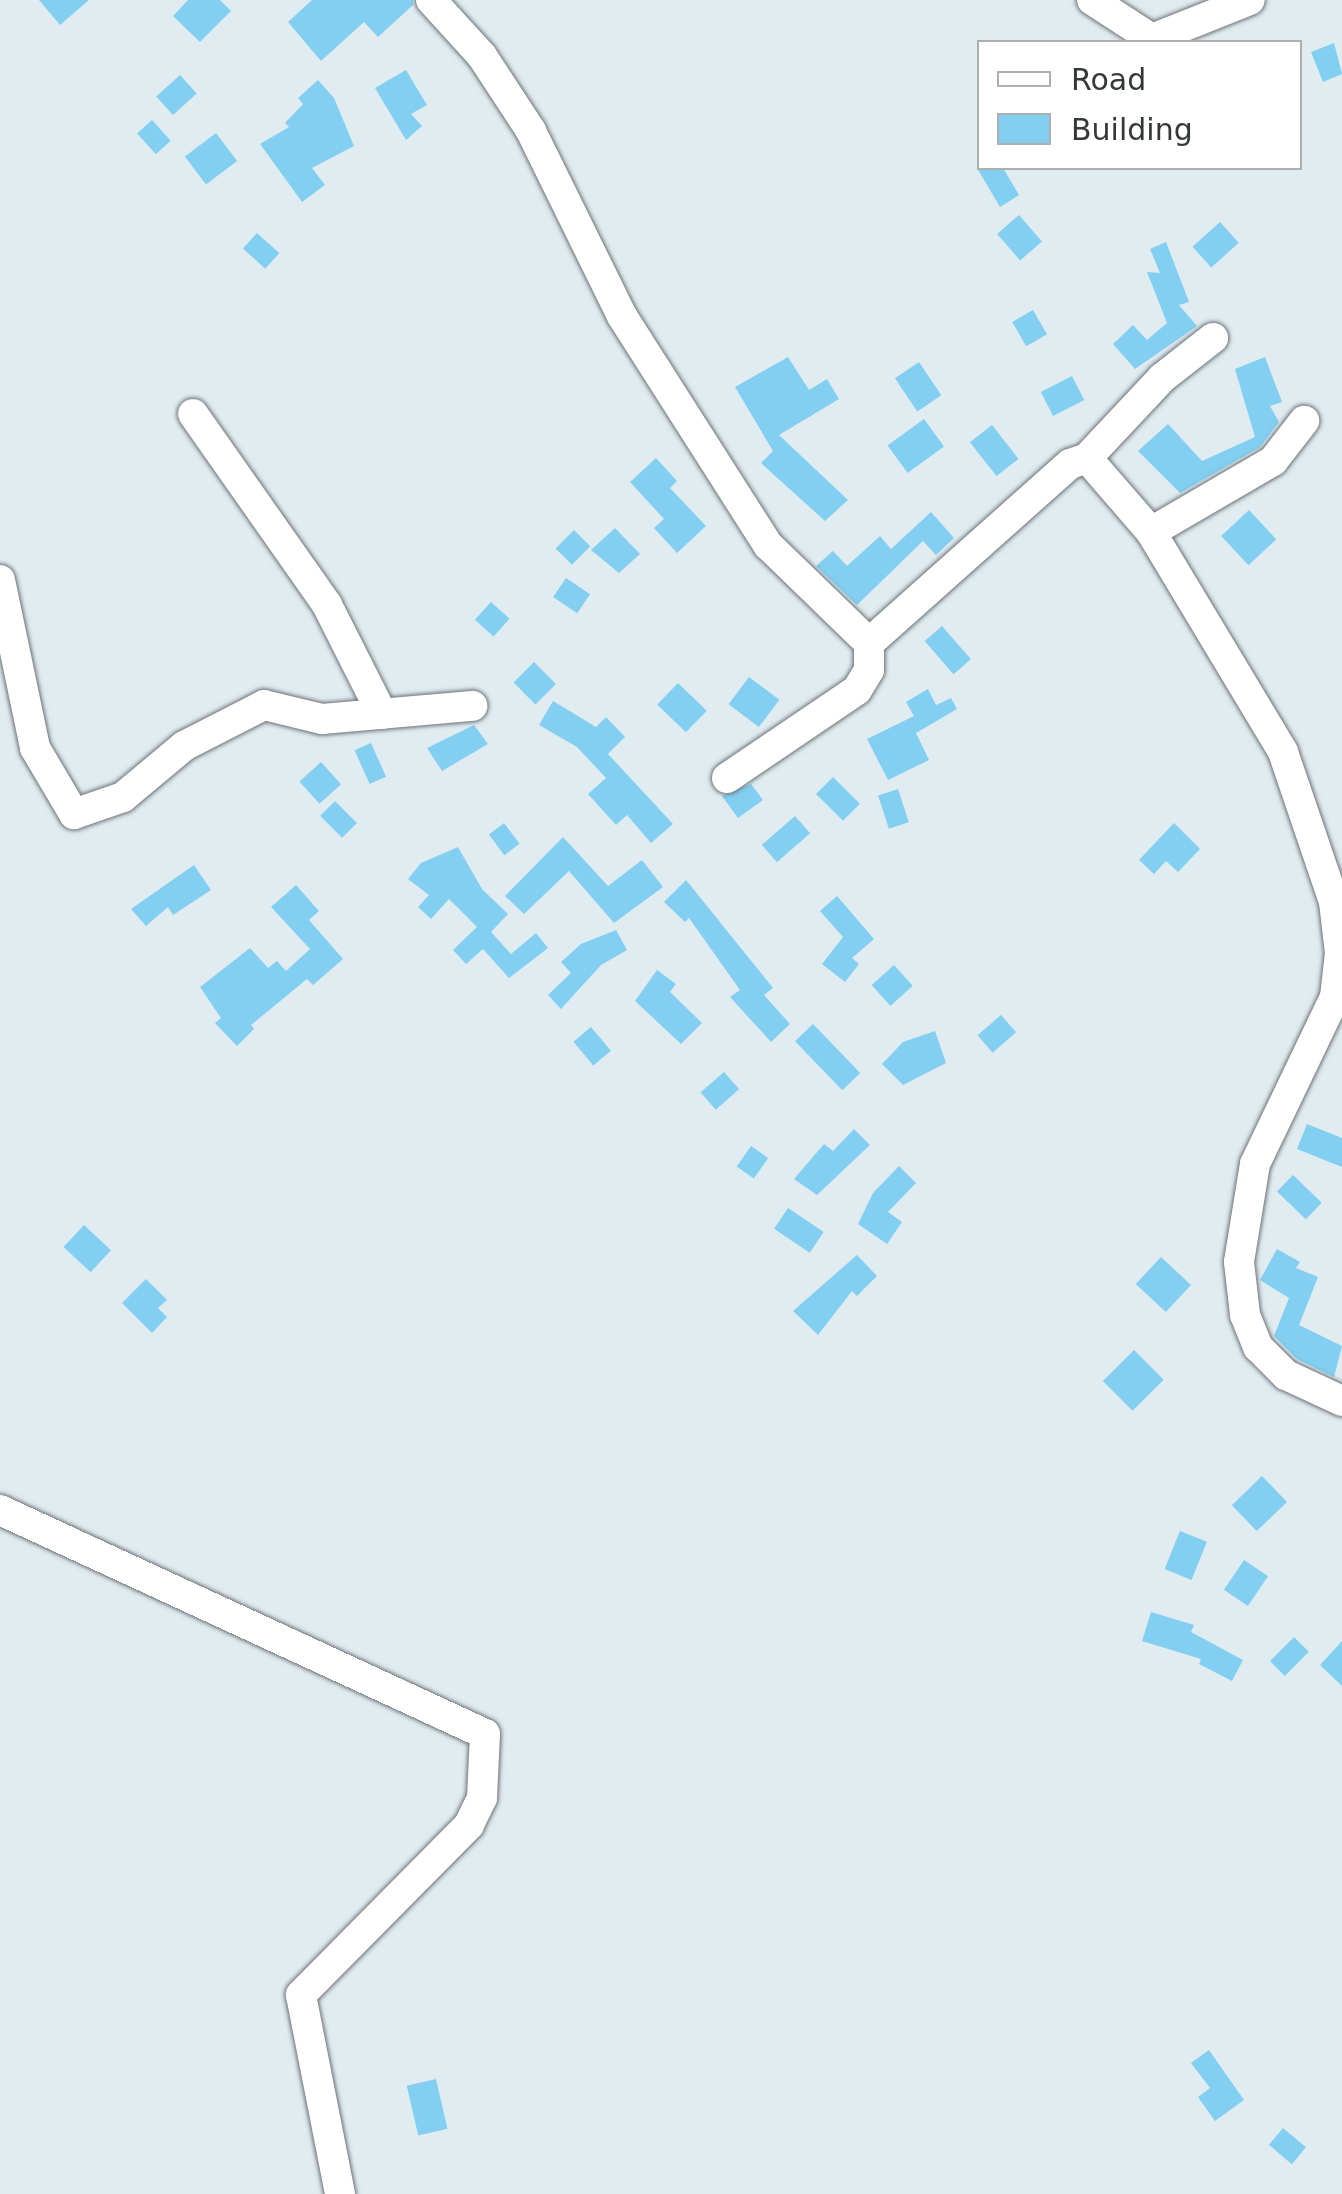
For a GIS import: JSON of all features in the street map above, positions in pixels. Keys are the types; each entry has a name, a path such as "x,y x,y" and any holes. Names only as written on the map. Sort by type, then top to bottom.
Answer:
{"street":[{"path":"432,0 482,56 531,130 622,316 768,544 869,644 870,670 856,690 727,778"},
{"path":"1092,0 1152,40 1250,0"},
{"path":"869,644 1070,464 1087,458 1162,378 1213,338"},
{"path":"193,414 327,605 382,714"},
{"path":"1151,532 1273,462 1304,421"},
{"path":"1087,458 1151,532 1284,752 1334,902 1340,953 1336,997 1255,1164 1239,1262 1245,1315 1258,1347 1286,1375 1342,1401"},
{"path":"0,580 36,748 74,814 123,797 184,746 264,705 322,719 472,706"},
{"path":"0,1510 485,1734 482,1798 470,1825 301,1995 340,2194"}],"building":[{"path":"39,0 89,0 60,25"},
{"path":"188,0 220,0 231,11 200,42 173,16"},
{"path":"312,0 413,0 413,5 378,37 364,22 321,61 288,22"},
{"path":"1334,43 1342,74 1323,82 1311,52"},
{"path":"406,70 427,105 411,114 422,126 406,140 375,88"},
{"path":"180,75 197,94 173,115 156,96"},
{"path":"318,80 334,98 354,146 312,168 325,185 302,202 260,144 289,127 285,123 303,104 298,98"},
{"path":"152,120 171,141 156,154 137,133"},
{"path":"216,133 237,161 206,184 185,156"},
{"path":"978,170 1004,170 1019,195 1000,207"},
{"path":"1019,215 1042,241 1020,260 997,234"},
{"path":"1220,222 1239,243 1211,268 1193,247"},
{"path":"257,233 279,253 265,269 243,249"},
{"path":"1166,242 1189,302 1179,305 1197,326 1135,369 1113,344 1133,325 1147,340 1167,323 1147,272 1160,273 1150,249"},
{"path":"1033,310 1047,334 1026,346 1012,322"},
{"path":"788,357 809,390 827,379 839,399 779,435 848,500 825,521 761,463 773,451 735,387"},
{"path":"1265,357 1282,402 1270,406 1279,422 1260,447 1180,493 1138,451 1168,424 1202,461 1255,437 1235,369"},
{"path":"919,362 941,395 917,411 895,378"},
{"path":"1072,376 1084,400 1053,416 1041,392"},
{"path":"924,419 944,447 908,473 888,445"},
{"path":"992,425 1018,459 996,476 970,442"},
{"path":"656,458 677,481 670,488 706,526 677,553 654,528 664,519 630,482"},
{"path":"1249,510 1276,539 1248,565 1221,536"},
{"path":"931,512 954,538 936,555 923,541 857,605 816,566 833,551 847,566 880,536 891,549"},
{"path":"615,528 640,554 619,573 591,550"},
{"path":"574,530 590,546 572,565 556,548"},
{"path":"566,578 590,594 577,613 553,597"},
{"path":"491,602 510,619 494,637 475,620"},
{"path":"942,626 971,659 954,674 925,641"},
{"path":"534,662 556,684 535,704 513,683"},
{"path":"749,677 779,700 759,727 729,704"},
{"path":"678,683 707,711 686,732 657,705"},
{"path":"928,689 936,705 951,698 957,709 916,733 929,760 888,780 867,739 914,716 906,702"},
{"path":"553,701 596,727 606,717 625,737 608,754 673,824 651,843 627,815 616,825 588,794 606,778 577,747 539,725"},
{"path":"474,725 488,744 442,771 427,748"},
{"path":"371,743 386,777 370,784 355,750"},
{"path":"321,762 341,784 320,804 299,781"},
{"path":"833,777 860,804 843,821 816,794"},
{"path":"751,784 763,800 738,818 722,796"},
{"path":"898,789 909,822 889,829 878,795"},
{"path":"335,801 357,823 342,838 320,816"},
{"path":"795,816 810,833 777,862 762,845"},
{"path":"504,823 520,844 504,855 489,834"},
{"path":"1174,823 1200,849 1178,872 1166,861 1154,874 1139,860"},
{"path":"563,837 608,886 642,860 663,887 614,923 569,871 524,914 505,896"},
{"path":"458,847 482,889 508,914 491,932 511,954 536,933 548,948 509,978 483,949 466,964 453,950 477,927 449,899 431,919 418,907 429,895 408,879 421,863"},
{"path":"194,865 211,890 173,915 168,907 146,926 131,909"},
{"path":"686,880 773,988 764,995 790,1024 771,1042 730,997 740,990 689,918 685,922 664,902"},
{"path":"296,885 319,911 309,920 343,959 313,985 307,979 251,1025 254,1029 237,1046 215,1023 221,1018 200,987 250,948 268,968 277,961 286,971 310,949 271,907"},
{"path":"837,896 874,939 852,958 859,964 845,982 822,964 843,937 820,911"},
{"path":"616,930 627,950 601,965 561,1009 548,995 571,973 561,962 581,944"},
{"path":"894,965 913,986 890,1006 872,985"},
{"path":"657,970 676,984 670,992 702,1023 681,1044 635,1001"},
{"path":"1001,1015 1016,1032 993,1053 978,1035"},
{"path":"813,1024 860,1073 842,1090 795,1041"},
{"path":"591,1027 611,1051 593,1066 573,1042"},
{"path":"935,1031 946,1063 903,1085 882,1064 903,1042"},
{"path":"724,1072 739,1089 716,1110 701,1092"},
{"path":"1307,1124 1342,1138 1342,1167 1297,1149"},
{"path":"854,1129 870,1145 817,1195 794,1179 824,1144 833,1151"},
{"path":"751,1146 768,1158 754,1179 737,1166"},
{"path":"899,1166 916,1183 888,1212 902,1222 887,1244 858,1224 873,1193"},
{"path":"1293,1175 1322,1203 1306,1219 1277,1192"},
{"path":"788,1208 824,1232 810,1253 774,1229"},
{"path":"84,1225 111,1250 91,1272 64,1247"},
{"path":"1277,1249 1300,1262 1296,1268 1318,1277 1299,1325 1342,1346 1334,1377 1297,1359 1274,1336 1289,1298 1260,1280"},
{"path":"857,1255 877,1276 857,1296 852,1291 818,1335 793,1311"},
{"path":"1161,1257 1191,1285 1166,1312 1136,1284"},
{"path":"146,1279 167,1300 158,1308 167,1317 152,1333 122,1303"},
{"path":"1134,1350 1164,1380 1133,1411 1103,1381"},
{"path":"1262,1476 1287,1502 1257,1531 1232,1505"},
{"path":"1180,1531 1207,1542 1192,1580 1165,1569"},
{"path":"1244,1560 1268,1576 1248,1606 1224,1590"},
{"path":"1151,1612 1194,1625 1191,1632 1243,1660 1232,1681 1199,1664 1201,1659 1142,1641"},
{"path":"1294,1637 1309,1652 1285,1676 1270,1661"},
{"path":"1342,1641 1342,1686 1320,1665"},
{"path":"1209,2050 1244,2100 1215,2121 1198,2097 1210,2088 1191,2063"},
{"path":"436,2079 447,2129 418,2135 407,2086"},
{"path":"1283,2128 1306,2147 1292,2164 1269,2145"}]}
